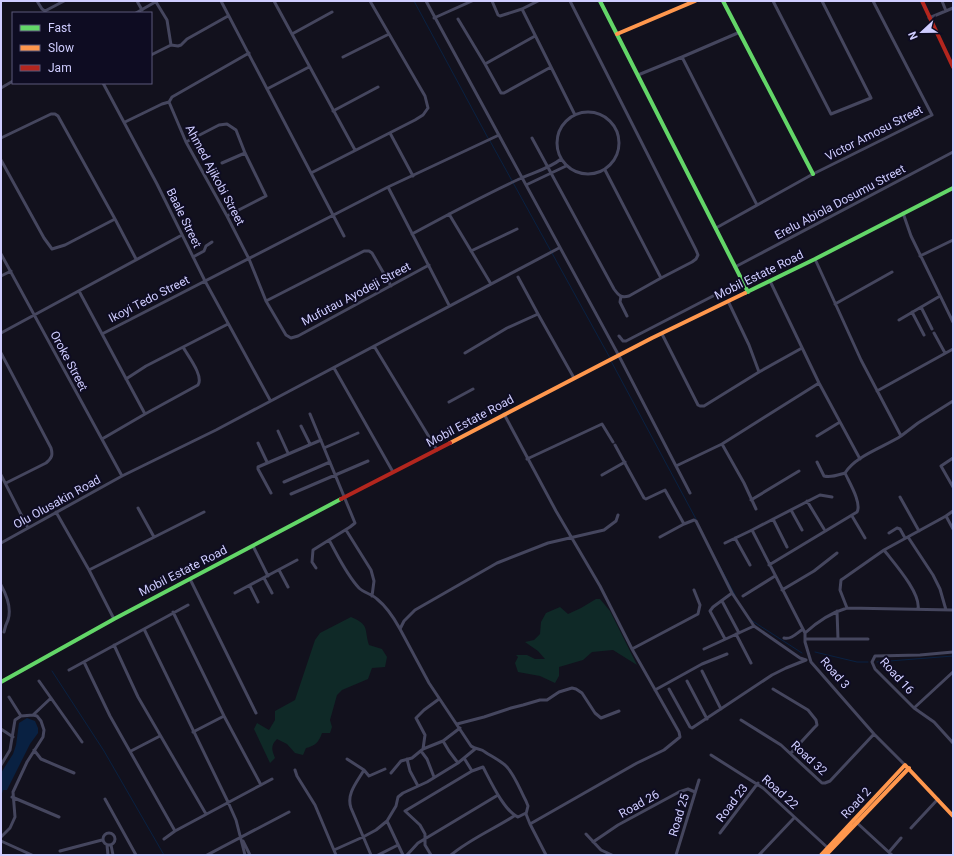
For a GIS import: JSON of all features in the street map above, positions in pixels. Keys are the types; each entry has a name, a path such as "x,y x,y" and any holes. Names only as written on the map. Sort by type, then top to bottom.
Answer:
{"main road":[{"path":"600,1 748,292"},
{"path":"617,34 695,1"},
{"path":"724,1 812,174"},
{"path":"922,1 953,67"},
{"name":"Mobil Estate Road","path":"1,682 114,618 504,414 613,358 815,259 953,188"},
{"name":"Road 3","path":"907,766 953,816"},
{"name":"Road 2","path":"821,855 829,849 907,766"},
{"name":"Road 2","path":"826,855 829,849"}],"street":[{"path":"37,1 45,11 64,1"},
{"path":"137,1 142,10"},
{"path":"138,12 157,1 167,20 171,44"},
{"path":"221,1 344,236"},
{"path":"274,1 354,150"},
{"path":"312,173 423,115 428,108 425,96 370,1"},
{"path":"426,1 619,356 690,493"},
{"path":"434,18 464,2 472,1"},
{"path":"492,1 498,15 500,16 522,9 538,1"},
{"path":"532,138 614,289 621,296 629,296 692,262 698,255 570,1"},
{"path":"774,1 831,114 872,98 822,1"},
{"name":"Victor Amosu Street","path":"716,228 812,174 932,115 873,1"},
{"path":"942,1 946,11"},
{"path":"929,18 953,8"},
{"path":"522,9 574,115"},
{"path":"292,34 332,12"},
{"path":"152,54 171,44 178,46 181,45 187,39 228,16"},
{"path":"458,18 501,93 504,93 551,67"},
{"path":"638,75 740,32"},
{"path":"343,58 389,34"},
{"path":"485,64 536,36"},
{"path":"125,122 169,102 172,97 249,53"},
{"path":"682,57 757,205"},
{"path":"267,89 309,67"},
{"path":"1,88 12,82"},
{"name":"Baale Street","path":"104,84 157,184 205,281 270,400"},
{"path":"333,111 378,87"},
{"name":"Ahmed Ajikobi Street","path":"169,102 186,142 249,259 266,301 286,335 291,338"},
{"path":"584,112 595,113 604,117 615,128 620,143 618,154 613,163 605,170 596,174 586,175 577,173 566,166 561,158 557,146 557,137 564,124 574,115 584,112"},
{"path":"1,138 51,114 58,116 116,219 136,259"},
{"path":"186,142 219,125 227,124 236,130 245,153 266,196 227,216"},
{"path":"390,132 413,176"},
{"name":"Ikoyi Tedo Street","path":"102,334 388,187 486,142 499,134"},
{"name":"Erelu Abiola Dosumu Street","path":"735,267 953,152"},
{"path":"222,164 245,153"},
{"path":"412,234 514,181 548,166 561,158"},
{"path":"1,160 44,238 52,249 65,245 116,219"},
{"path":"526,185 566,166"},
{"path":"605,170 661,278"},
{"path":"388,187 449,305"},
{"path":"903,213 920,256 953,322"},
{"path":"449,214 490,284"},
{"path":"471,251 517,229"},
{"path":"1,333 182,235"},
{"path":"920,256 953,240"},
{"path":"193,257 204,251 206,246 212,242"},
{"name":"Olu Olusakin Road","path":"1,543 122,476 204,436 559,248"},
{"path":"266,301 366,250 372,252 391,286"},
{"name":"Oroke Street","path":"1,254 122,476"},
{"path":"815,259 877,391 901,436"},
{"name":"Mufutau Ayodeji Street","path":"291,338 298,336 429,265"},
{"path":"1,276 10,271"},
{"path":"835,304 892,272"},
{"path":"518,277 574,378"},
{"path":"619,336 626,341 742,281"},
{"path":"770,281 819,383 860,459"},
{"path":"79,291 145,414"},
{"path":"621,296 620,302 627,316"},
{"path":"899,320 940,296"},
{"path":"728,302 749,345 759,372"},
{"path":"921,307 945,353"},
{"path":"912,312 924,335"},
{"path":"465,353 507,328 538,314"},
{"path":"126,379 146,366 228,324"},
{"path":"662,334 700,406 704,406 759,372 802,348"},
{"path":"374,346 437,450"},
{"path":"102,440 200,383 199,375 183,347"},
{"path":"877,391 953,349"},
{"path":"1,353 51,448 52,455 46,463 6,483"},
{"path":"334,368 393,472"},
{"path":"676,466 722,444 819,383"},
{"path":"449,402 473,389"},
{"path":"817,462 824,476 833,477 845,473 848,467 860,459 901,436 918,423 953,401"},
{"path":"461,425 485,411"},
{"path":"310,414 355,522 346,530 313,550 312,559 316,568"},
{"path":"504,414 527,459 600,586 654,690 679,732 680,737 664,750 637,763 530,824"},
{"path":"817,436 840,422"},
{"path":"527,459 600,424 604,425 644,498 646,499 666,490 684,524"},
{"path":"301,426 310,444"},
{"path":"278,431 288,453"},
{"path":"324,448 358,433"},
{"path":"271,493 258,467 266,462 321,440"},
{"path":"258,443 266,462"},
{"path":"722,444 744,483 756,509"},
{"path":"953,458 941,466 953,487"},
{"path":"291,494 368,461"},
{"path":"284,482 330,462"},
{"path":"602,475 625,462"},
{"path":"751,500 799,471"},
{"path":"769,565 857,512 859,508 858,502 845,473"},
{"path":"1,475 28,528"},
{"path":"724,543 820,495 832,497"},
{"path":"900,498 919,531"},
{"path":"807,501 824,528"},
{"path":"138,508 154,537"},
{"path":"791,510 802,530"},
{"path":"847,608 840,590 841,580 884,550 953,511"},
{"path":"56,512 114,618"},
{"path":"89,570 204,512"},
{"path":"400,629 404,621 415,610 497,563 548,543 604,530 616,521 618,515"},
{"path":"852,516 865,538"},
{"path":"946,516 953,528"},
{"path":"773,519 786,547"},
{"path":"660,537 684,524 694,520 696,521 732,593 754,626 800,658 811,662"},
{"path":"890,533 897,528 900,529 906,537 933,575 940,589 946,610"},
{"path":"346,530 371,570 374,581 372,596"},
{"path":"752,530 805,633 815,623 837,611 847,608 953,610"},
{"path":"736,538 750,565"},
{"path":"328,540 353,581 360,589 377,599 394,618 418,665 439,699 471,746 475,749"},
{"path":"253,546 272,593"},
{"path":"884,550 911,586 917,599 918,609"},
{"path":"782,590 814,571 836,553"},
{"path":"235,593 297,560"},
{"path":"279,570 288,587"},
{"path":"743,596 775,576"},
{"path":"190,579 256,713"},
{"path":"1,585 8,599 9,610 4,632"},
{"path":"250,586 258,602"},
{"path":"632,649 698,614 700,605 694,590"},
{"path":"725,639 710,611 732,593"},
{"path":"722,601 751,663"},
{"path":"69,670 188,605"},
{"path":"837,611 838,639"},
{"path":"174,612 224,716 261,785"},
{"path":"704,648 754,626"},
{"path":"144,629 228,802 241,837 250,855"},
{"path":"784,638 791,638 803,629"},
{"name":"Road 3","path":"805,633 808,654 811,662 874,734 907,766"},
{"path":"805,639 868,639"},
{"path":"114,645 138,697 206,814"},
{"name":"Road 16","path":"953,652 920,655 875,656 872,662 875,669 914,708 934,722 953,744"},
{"path":"654,690 702,664 727,654"},
{"path":"670,689 690,727 694,728 775,673 806,660"},
{"path":"84,662 110,716 175,831"},
{"path":"702,671 721,709"},
{"path":"914,708 953,672"},
{"path":"39,681 82,742"},
{"path":"686,681 707,719"},
{"path":"457,724 511,708 524,706 540,700 547,700 559,692 572,688 582,693 595,713 601,718 619,711"},
{"path":"772,689 808,710 816,720 817,725 791,753"},
{"path":"9,697 21,716"},
{"path":"33,715 51,698"},
{"path":"434,777 422,750 425,736 416,718 439,699"},
{"path":"1,765 10,750 15,720 21,716 37,716 41,721 44,730 43,737 34,750 13,792 12,797 15,816 10,828 1,837"},
{"path":"193,732 224,716"},
{"name":"Road 32","path":"741,720 772,738 791,753 817,780 825,784 830,781 874,734"},
{"path":"391,773 398,763 407,760 422,750 443,740 460,728"},
{"path":"1,730 12,737"},
{"path":"948,738 953,734"},
{"path":"131,751 160,736"},
{"path":"443,740 458,763"},
{"path":"334,850 376,830 387,821 396,806 398,797 402,793 418,786 458,763 475,749 482,749 506,766 526,801 528,806 526,813 530,824 546,855"},
{"path":"34,750 41,759 74,773"},
{"name":"Road 22","path":"712,755 758,783 829,849"},
{"path":"464,758 472,771"},
{"path":"347,759 364,770 369,776 385,769"},
{"path":"407,760 410,771 418,786"},
{"path":"431,855 426,845 425,834 420,825 405,811 472,771 482,767 498,795 514,816"},
{"path":"295,770 297,776 315,805 336,855"},
{"path":"364,770 352,789 349,802 371,855"},
{"path":"164,839 175,831 272,779"},
{"name":"Road 25","path":"676,855 699,780"},
{"name":"Road 23","path":"720,833 758,783"},
{"name":"Road 26","path":"593,842 618,826 679,792 688,789 695,792"},
{"path":"407,855 418,843 498,795"},
{"path":"12,797 59,816"},
{"path":"105,799 136,855"},
{"path":"911,828 938,799"},
{"path":"207,855 289,812"},
{"path":"451,855 458,849 514,816 518,817 526,813"},
{"path":"759,855 794,818"},
{"path":"387,821 403,855"},
{"path":"855,821 890,854 901,838"},
{"path":"114,835 122,830"},
{"path":"102,840 106,833 110,832 114,835"},
{"path":"586,834 601,850 612,855"},
{"path":"113,855 112,845 115,839 114,835"},
{"path":"241,837 245,855"},
{"path":"102,840 107,845 108,855"},
{"path":"60,851 102,840"},
{"path":"1,841 32,855"},
{"path":"107,845 112,845"},
{"path":"378,855 398,845"}],"green space":[{"path":"596,599 600,599 610,611 637,665 613,650 592,652 583,660 559,667 559,676 555,683 540,676 518,672 515,663 518,657 516,655 527,655 535,659 545,659 538,651 525,642 534,640 540,634 541,622 546,613 560,607 568,614"},
{"path":"351,617 364,625 369,645 382,649 387,657 385,667 372,668 368,679 342,690 337,695 330,720 332,727 330,733 322,733 320,739 314,745 306,748 303,755 295,753 287,744 277,739 272,748 275,758 270,763 254,729 257,723 269,730 275,720 275,711 295,700 315,640 320,633"}],"water":[{"path":"27,718 35,721 38,728 38,733 30,744 7,790 3,790 1,797 1,773 13,754 16,745 19,723"}],"waterway":[{"path":"414,1 488,138"},
{"path":"490,141 610,358"},
{"path":"611,361 696,519"},
{"path":"718,563 735,595"},
{"path":"751,620 802,653"},
{"path":"815,652 857,662 868,662"},
{"path":"877,662 953,656"},
{"path":"52,671 104,751 164,855"}],"traffic: fast":[{"path":"600,1 748,292"},
{"path":"723,1 813,174"},
{"path":"745,293 953,188"},
{"path":"1,682 114,619 341,499"}],"traffic: slow":[{"path":"617,34 695,1"},
{"path":"450,443 652,338 745,293"},
{"path":"821,855 905,765 953,816"},
{"path":"826,855 909,768"}],"traffic: jam":[{"path":"922,1 953,67"},
{"path":"341,499 450,443"}]}
